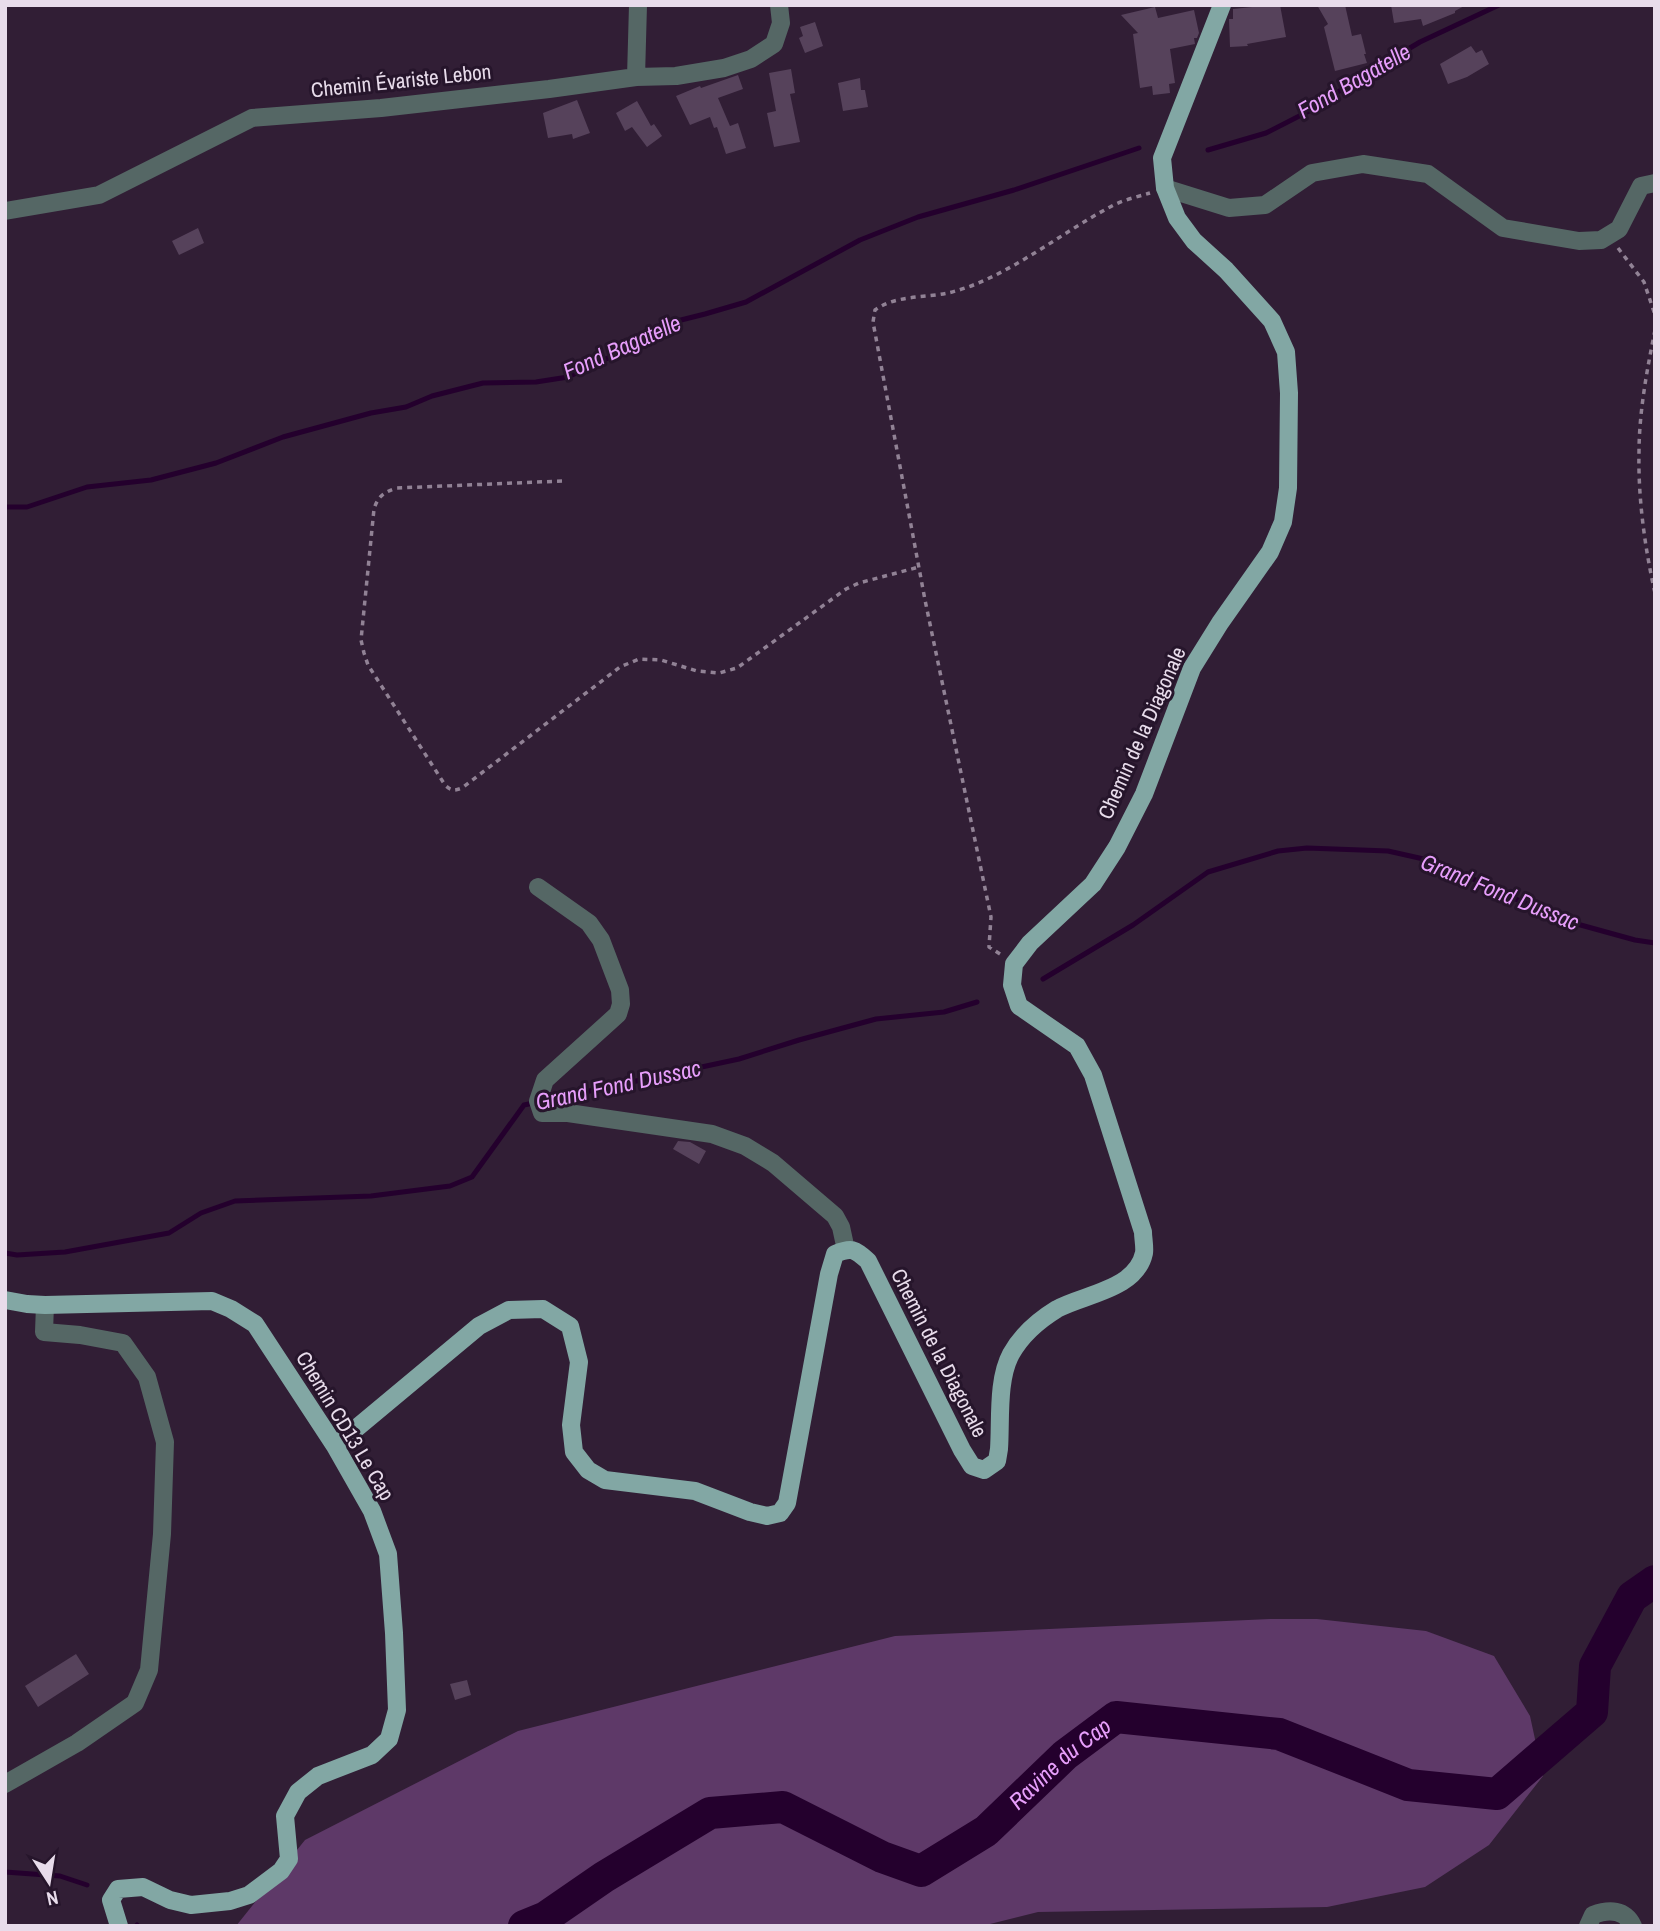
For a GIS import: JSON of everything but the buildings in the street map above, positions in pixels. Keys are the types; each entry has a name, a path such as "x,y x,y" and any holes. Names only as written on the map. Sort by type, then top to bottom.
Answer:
{"main road":[{"name":"Chemin de la Diagonale","path":"846,1250 856,1250 867,1261 962,1450 972,1466 984,1469 997,1461 1003,1374 1011,1354 1026,1333 1057,1309 1116,1286 1135,1272 1144,1253 1143,1232 1093,1075 1077,1046 1019,1006 1012,985 1014,964 1030,943 1093,884 1117,847 1144,794 1192,668 1269,551 1283,522 1289,461 1286,352 1272,321 1226,270 1188,234 1177,218 1165,188 1162,158 1222,5"},
{"path":"335,1446 479,1326 509,1310 543,1308 570,1326 579,1362 571,1425 575,1452 588,1470 605,1480 695,1491 759,1514 767,1516 779,1513 787,1503 829,1274 835,1254 846,1250"},
{"name":"Chemin CD13 Le Cap","path":"5,1300 45,1305 212,1301 255,1324 335,1446 372,1511 388,1554 397,1710 389,1739 372,1755 318,1776 298,1792 285,1816 289,1858 281,1871 266,1884 249,1895 230,1901 191,1905 170,1900 143,1888 118,1889 111,1900 120,1926"}],"street":[{"path":"636,77 638,5"},
{"name":"Chemin Évariste Lebon","path":"5,211 99,195 252,118 381,108 636,77 676,76 724,68 751,59 774,44 781,23 779,5"},
{"path":"1165,188 1229,208 1265,205 1312,173 1363,164 1428,174 1503,228 1579,241 1601,240 1619,229 1641,186 1655,183"},
{"path":"538,887 589,923 601,940 620,990 621,1004 618,1014 545,1080 538,1101 542,1114 568,1113 712,1134 745,1146 773,1163 835,1216 841,1227 846,1250"},
{"path":"5,1784 77,1743 135,1703 149,1670 162,1534 165,1442 147,1377 123,1343 44,1332 45,1305"},
{"path":"1588,1926 1593,1914 1607,1910 1623,1913 1633,1926"}],"path":[{"path":"1014,964 989,947 991,917 919,567 873,322 875,310 884,303 948,293 971,286 1012,266 1112,205 1165,188"},
{"path":"1608,236 1644,282 1655,316"},
{"path":"1655,330 1645,384 1639,453 1643,526 1655,593"},
{"path":"562,481 397,488 384,492 376,500 361,640 363,653 450,790 462,788 620,667 639,659 661,660 697,671 719,673 737,668 846,589 919,567"}],"shaded area":[{"path":"1317,1619 1426,1631 1494,1656 1530,1716 1543,1776 1489,1845 1425,1887 1327,1907 1038,1912 982,1926 236,1926 305,1840 518,1731 895,1636"}],"waterway":[{"name":"Fond Bagatelle","path":"1208,150 1266,133 1313,109 1420,42 1499,5"},
{"name":"Fond Bagatelle","path":"5,507 27,507 87,487 151,480 216,463 283,437 371,413 406,407 432,396 483,383 536,382 568,377 627,349 661,325 746,302 860,240 918,217 1014,190 1139,148"},
{"name":"Grand Fond Dussac","path":"1043,979 1133,925 1208,872 1278,851 1307,848 1388,851 1437,862 1577,924 1655,943"},
{"name":"Grand Fond Dussac","path":"5,1253 17,1255 65,1252 169,1233 201,1213 235,1201 371,1196 450,1186 472,1177 524,1105 739,1059 876,1019 944,1012 977,1002"},
{"name":"Ravine du Cap","path":"524,1926 546,1917 604,1877 710,1813 783,1807 882,1857 921,1871 986,1831 1065,1755 1116,1717 1279,1734 1408,1785 1497,1794 1592,1712 1595,1666 1632,1597 1655,1581"},
{"path":"5,1872 60,1876 87,1885"}]}
